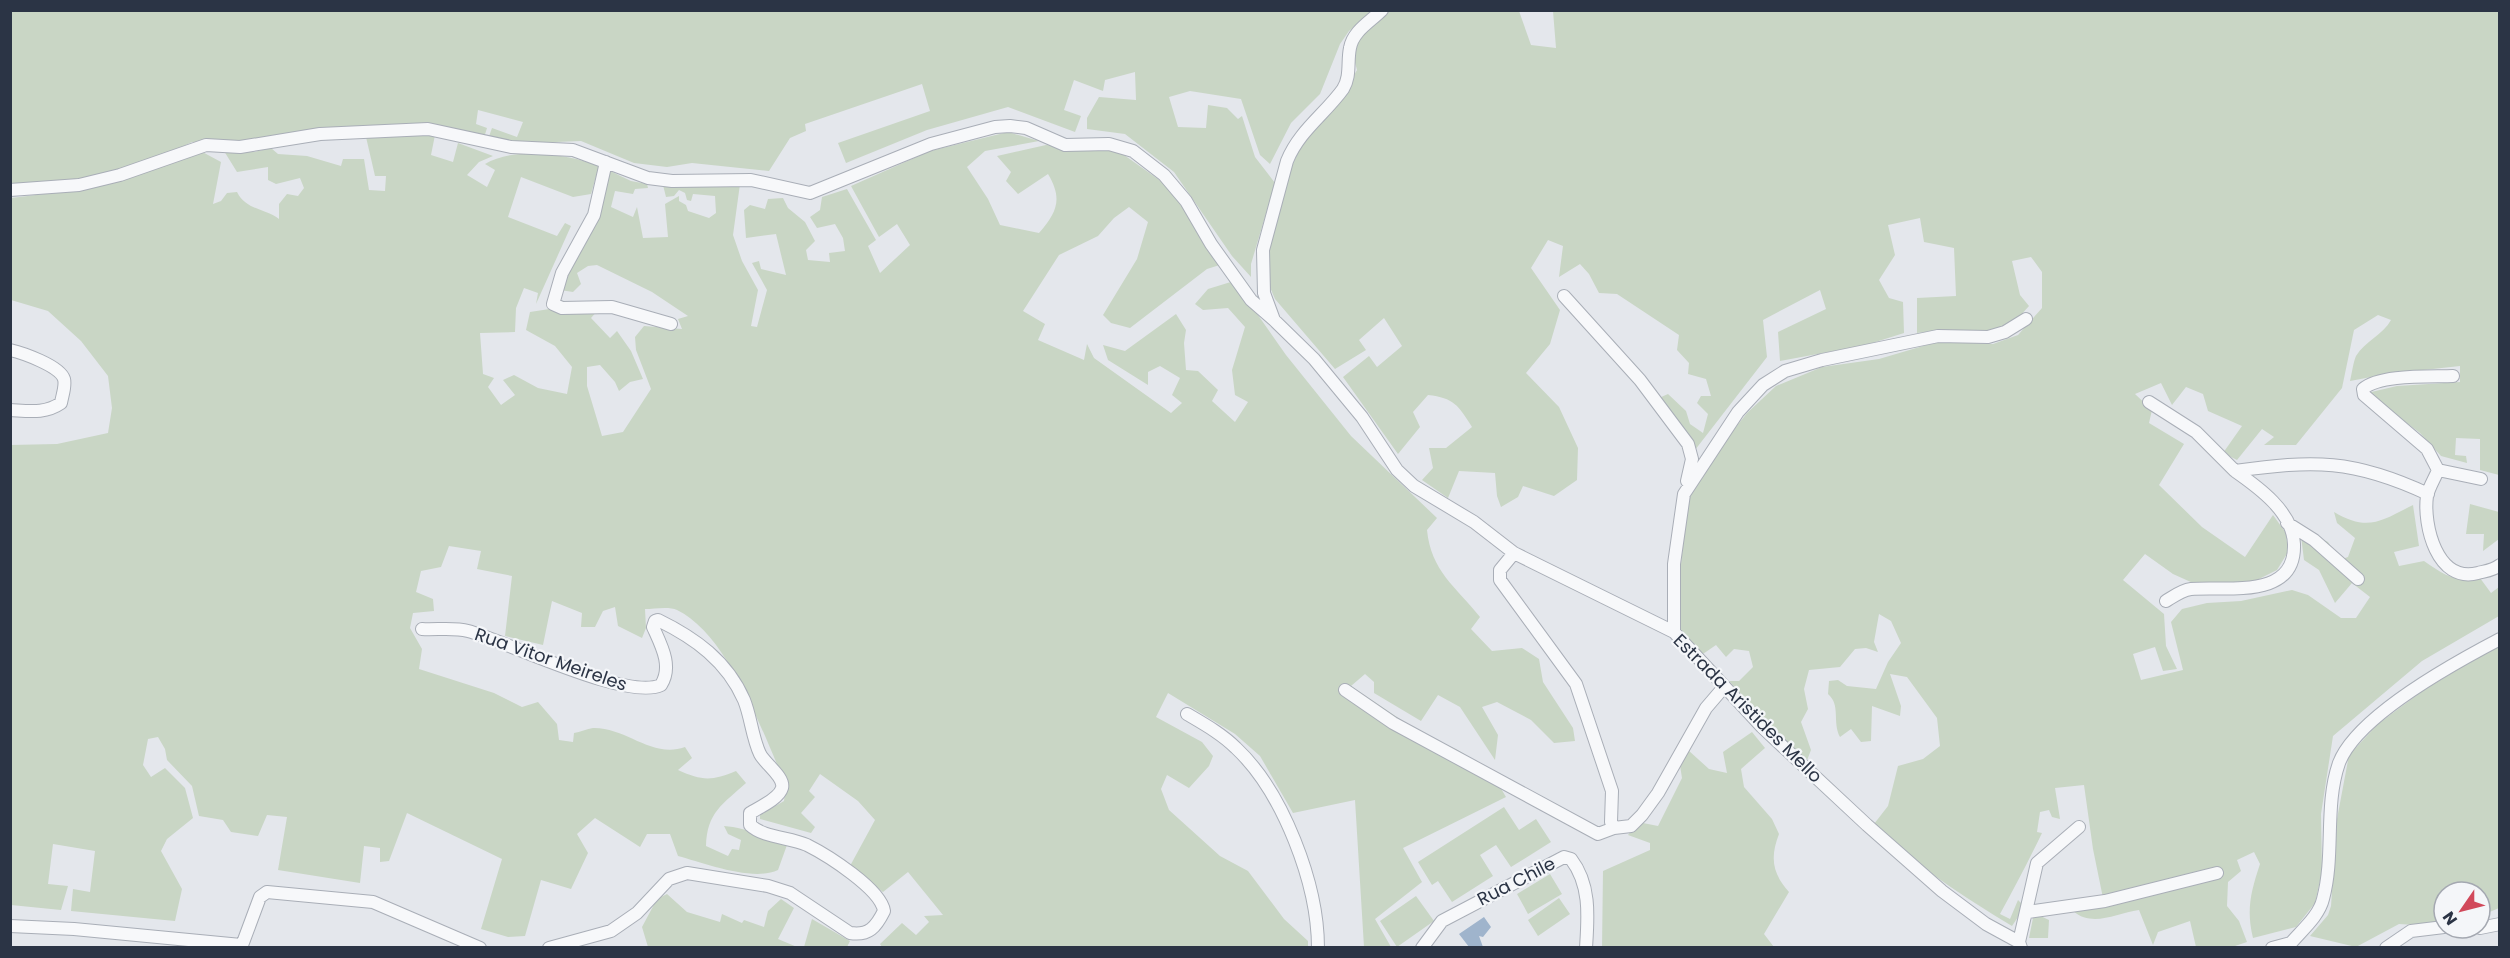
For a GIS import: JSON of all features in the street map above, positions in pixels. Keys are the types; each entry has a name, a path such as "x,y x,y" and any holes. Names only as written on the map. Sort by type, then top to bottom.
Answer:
{"street":[{"name":"Estrada Aristides Mello","path":"1382,10 1357,33 1350,46 1348,78 1344,87 1306,129 1287,161 1263,250 1264,293 1274,320 1314,359 1362,417 1397,470 1414,486 1474,522 1514,553 1674,632 1724,687 1867,825 1933,883 1986,924 2020,945"},
{"path":"10,190 79,185 120,175 206,145 249,146 339,132 428,129 511,147 573,150 648,177 672,181 751,180 810,193 931,144 995,127 1026,128 1072,146 1119,145 1133,151 1164,175 1186,201 1211,244 1251,300 1274,320"},
{"path":"606,162 594,215 562,273 554,304 562,308 612,307 671,324"},
{"path":"1564,296 1640,380 1692,451 1674,564 1674,632"},
{"path":"1684,494 1738,412 1763,385 1785,371 1938,336 1988,337 2005,332 2026,319"},
{"path":"10,350 26,354 53,368 63,376 64,383 61,403 53,408 41,412 10,410"},
{"path":"2438,470 2427,450 2364,395 2363,389 2369,384 2396,379 2453,376"},
{"path":"2149,402 2196,432 2235,471 2259,488 2286,522 2294,540 2295,559 2282,576 2270,584 2248,588 2190,589 2166,601"},
{"path":"2235,471 2290,464 2338,464 2391,477 2428,494"},
{"path":"2438,470 2481,478"},
{"path":"2438,470 2428,494 2428,534 2434,550 2452,568 2471,575 2496,568 2499,565"},
{"path":"2286,522 2314,540 2358,579"},
{"path":"1514,553 1500,570 1500,580 1576,684 1612,791 1611,822 1614,828"},
{"name":"Rua Vitor Meireles","path":"422,629 465,630 562,667 644,690 661,685 666,673 663,648 653,627 655,621 658,620 686,633 714,655 728,674 744,700 758,751 781,781 782,787 778,795 750,813 750,825 807,845 878,895 883,903 884,911 868,933 850,933 790,893 768,886 687,873 669,879 637,913 611,931 549,948"},
{"path":"2272,948 2296,945 2323,900 2331,809 2339,764 2348,746 2363,729 2424,682 2499,639"},
{"path":"1345,690 1393,723 1598,834 1614,828 1618,830 1631,826 1642,815 1658,794 1706,708 1724,687"},
{"path":"1187,714 1237,748 1266,784 1277,804 1313,893 1318,919 1318,948"},
{"path":"2020,945 2037,863 2079,827"},
{"name":"Rua Chile","path":"1422,948 1442,921 1564,857 1571,859 1584,882 1588,919 1586,948"},
{"path":"2028,912 2105,901 2217,873"},
{"path":"10,926 74,929 241,946 260,897 267,892 373,902 480,948"},
{"path":"2386,948 2411,931 2432,928"}],"green space":[{"path":"10,11 1374,11 1349,31 1340,44 1320,94 1291,123 1270,164 1260,155 1241,99 1190,91 1169,97 1178,127 1206,128 1208,105 1227,108 1238,119 1242,116 1255,157 1275,183 1251,264 1251,277 1232,256 1174,172 1125,134 1087,129 1087,118 1099,97 1136,100 1135,72 1105,80 1103,91 1074,80 1064,110 1081,116 1075,132 1008,107 927,130 846,163 838,143 930,111 922,84 805,124 806,131 790,138 769,171 692,163 667,167 634,163 581,141 486,145 492,128 517,137 523,122 478,110 476,124 487,128 482,144 435,127 256,146 192,142 128,173 11,191"},
{"path":"1389,11 1519,11 1531,45 1556,48 1553,11 2499,11 2499,475 2480,470 2480,439 2456,438 2455,455 2466,456 2467,463 2441,456 2420,433 2367,393 2397,386 2460,382 2460,366 2387,374 2350,381 2356,356 2391,320 2378,315 2354,330 2342,388 2296,445 2264,445 2274,437 2262,429 2237,460 2223,453 2242,426 2208,411 2203,394 2186,387 2172,405 2161,383 2135,394 2152,410 2149,423 2184,444 2159,485 2202,527 2245,557 2273,515 2286,533 2288,552 2277,570 2249,584 2193,583 2173,574 2145,554 2123,580 2164,614 2166,646 2177,669 2163,671 2155,647 2133,654 2141,680 2183,670 2171,622 2182,609 2207,603 2241,601 2292,590 2308,595 2341,618 2356,618 2370,597 2352,583 2335,603 2319,570 2304,560 2300,528 2328,542 2339,560 2348,557 2355,538 2337,523 2334,512 2356,522 2366,523 2383,520 2413,505 2419,546 2394,552 2399,566 2424,561 2450,577 2480,578 2491,593 2499,587 2499,616 2422,661 2333,736 2321,814 2322,872 2315,903 2296,927 2253,938 2250,901 2260,864 2254,852 2237,860 2241,871 2228,882 2227,906 2239,921 2247,942 2232,947 2196,947 2190,921 2158,932 2153,945 2139,910 2097,919 2081,916 2073,911 2103,898 2084,785 2055,788 2060,819 2052,817 2049,810 2040,812 2037,832 2042,833 2000,914 2010,919 2018,900 2022,904 2012,926 1923,867 1874,824 1888,806 1898,766 1923,759 1940,746 1937,718 1907,677 1890,674 1901,706 1900,716 1872,706 1871,741 1861,742 1851,729 1840,737 1834,703 1828,694 1829,681 1838,680 1847,686 1876,689 1888,662 1901,643 1891,621 1879,614 1874,642 1878,652 1866,648 1855,649 1840,667 1809,670 1804,689 1808,709 1801,722 1811,750 1806,763 1729,681 1739,681 1753,667 1749,651 1734,649 1726,657 1716,645 1700,656 1678,629 1678,593 1688,498 1713,456 1747,413 1776,386 1822,367 1879,359 1940,341 1993,344 2018,335 2042,308 2042,272 2031,257 2012,261 2020,295 2029,306 2011,326 1992,333 1942,330 1917,333 1917,298 1956,296 1954,248 1924,242 1920,218 1888,225 1895,255 1879,280 1889,298 1903,302 1904,333 1866,345 1780,361 1778,332 1826,309 1820,290 1763,320 1767,357 1695,450 1659,398 1668,394 1686,411 1690,424 1703,433 1708,414 1697,403 1701,396 1711,396 1706,379 1688,374 1689,363 1677,350 1679,335 1617,294 1599,293 1589,274 1580,264 1559,277 1563,246 1548,240 1531,268 1560,310 1550,344 1526,373 1559,407 1578,448 1577,480 1554,496 1523,486 1518,497 1501,507 1497,496 1495,473 1459,471 1448,498 1422,480 1433,468 1429,448 1446,448 1472,427 1463,413 1450,401 1428,395 1413,412 1420,427 1398,454 1343,377 1369,356 1377,367 1402,346 1384,318 1359,340 1366,350 1335,369 1275,299 1261,266 1282,189 1307,132 1335,107 1357,70 1351,47 1355,38"},
{"path":"1008,132 1039,141 985,151 967,167 988,199 1000,225 1039,233 1054,212 1056,198 1053,183 1048,174 1018,194 1006,181 1011,172 997,156 1046,145 1117,150 1165,184 1226,263 1207,269 1130,328 1111,323 1103,315 1137,259 1148,222 1129,207 1114,218 1098,236 1059,255 1023,311 1045,324 1038,340 1084,360 1087,344 1094,358 1171,413 1182,403 1172,395 1180,378 1160,366 1148,372 1148,385 1108,360 1103,345 1125,351 1176,314 1186,330 1184,343 1186,370 1198,371 1218,390 1212,401 1235,422 1248,402 1235,395 1232,370 1245,327 1228,308 1203,310 1195,304 1208,289 1234,281 1286,355 1351,436 1437,518 1427,530 1429,544 1439,568 1480,617 1471,629 1492,651 1522,648 1539,659 1543,682 1573,728 1575,741 1554,743 1531,720 1497,702 1482,707 1498,735 1495,760 1460,707 1438,695 1421,721 1374,693 1374,682 1365,674 1351,686 1422,734 1456,749 1490,770 1506,797 1403,848 1422,882 1375,919 1391,947 1364,947 1355,800 1293,813 1260,756 1235,734 1168,693 1156,717 1202,742 1213,756 1209,766 1189,788 1167,775 1161,789 1169,810 1220,856 1248,871 1284,919 1308,941 1308,947 882,947 880,944 902,923 916,935 929,922 924,916 943,915 908,872 883,892 850,866 875,820 858,801 820,774 809,791 815,797 801,813 815,827 811,833 760,819 760,815 784,801 786,785 742,688 713,641 696,623 674,609 645,609 646,628 642,638 618,626 615,607 603,611 595,627 581,627 582,613 552,601 543,645 505,636 512,576 477,569 481,551 449,546 441,567 421,571 416,592 433,599 434,611 413,613 410,628 422,649 419,669 494,693 522,707 538,702 557,724 559,740 573,742 574,733 593,728 605,729 661,749 673,750 685,747 692,758 678,770 694,776 713,778 736,771 746,783 724,803 713,817 709,825 706,846 728,856 732,849 739,850 741,840 728,834 724,826 756,833 787,845 778,870 768,873 742,873 678,856 670,834 647,834 640,847 595,818 577,834 588,853 571,889 541,880 525,936 508,937 481,929 502,859 407,813 389,861 380,862 380,848 364,846 360,883 278,870 287,817 267,815 258,836 231,832 223,820 199,816 192,786 167,760 165,749 158,737 148,739 143,765 151,777 165,768 185,788 193,818 167,839 161,851 182,889 175,921 71,911 73,889 90,892 95,851 53,844 48,884 68,886 61,910 11,905 10,445 57,444 108,433 112,408 108,376 81,341 48,311 11,300 11,198 77,190 130,178 195,148 221,162 213,204 221,201 227,193 237,192 250,206 279,219 279,204 287,194 298,196 304,188 300,178 276,184 268,180 268,167 237,172 224,151 254,152 271,148 278,154 307,156 341,166 343,159 364,159 369,190 385,191 386,176 375,176 366,137 435,135 431,155 453,162 458,143 493,156 479,162 467,175 487,187 495,170 485,164 511,155 557,155 599,166 591,194 573,197 521,177 508,217 557,236 565,223 571,226 536,304 538,293 524,288 516,308 515,332 480,333 483,374 494,378 488,387 501,405 515,395 503,380 514,375 538,388 567,394 572,367 555,346 526,330 530,312 569,306 598,310 591,318 610,338 617,331 631,351 643,379 630,382 619,391 615,382 600,365 587,367 587,386 602,436 623,432 651,389 636,350 635,337 644,326 682,329 678,319 688,316 652,292 597,265 588,266 577,273 581,284 573,292 560,290 606,169 631,181 647,184 648,188 635,189 633,194 615,191 611,207 633,217 637,207 643,238 668,237 665,204 679,196 679,201 686,205 688,211 709,218 716,213 715,196 693,194 691,201 687,200 685,193 679,190 674,196 666,197 663,185 740,184 733,235 742,261 758,290 751,326 757,327 767,290 752,263 759,261 761,269 786,275 776,234 746,238 744,210 750,205 765,209 768,199 783,198 788,208 805,222 815,241 806,250 808,260 830,262 829,253 845,251 843,238 835,224 817,228 810,217 820,210 822,197 847,189 876,240 868,246 880,273 910,245 897,224 879,237 851,186 930,151"},
{"path":"2470,504 2499,512 2499,539 2483,551 2484,534 2466,534"},
{"path":"2499,644 2499,908 2492,911 2492,880 2432,880 2432,926 2399,924 2356,947 2310,936 2328,915 2331,906 2337,819 2349,755 2378,724 2421,692"},
{"path":"1752,732 1765,748 1741,769 1744,787 1772,819 1779,834 1774,850 1774,864 1779,878 1789,892 1764,934 1774,947 1602,948 1603,871 1650,850 1650,843 1628,835 1638,822 1658,826 1682,778 1679,759 1688,750 1709,769 1727,773 1723,752"},
{"path":"1504,807 1519,830 1536,819 1551,842 1511,867 1496,845 1480,855 1493,876 1452,902 1438,881 1432,885 1418,862"},
{"path":"1550,874 1562,894 1528,914 1517,894"},
{"path":"667,894 687,912 720,922 722,914 742,923 744,920 764,927 768,911 781,899 794,908 778,939 797,947 648,947 642,927 657,899"},
{"path":"1416,896 1434,921 1397,947 1380,921"},
{"path":"1559,898 1570,914 1538,936 1528,920"},
{"path":"2034,913 2049,920 2048,938 2029,938"},
{"path":"812,919 850,941 847,947 804,947"}],"water":[{"path":"1484,917 1491,927 1483,937 1479,936 1483,947 1469,947 1459,934"}]}
